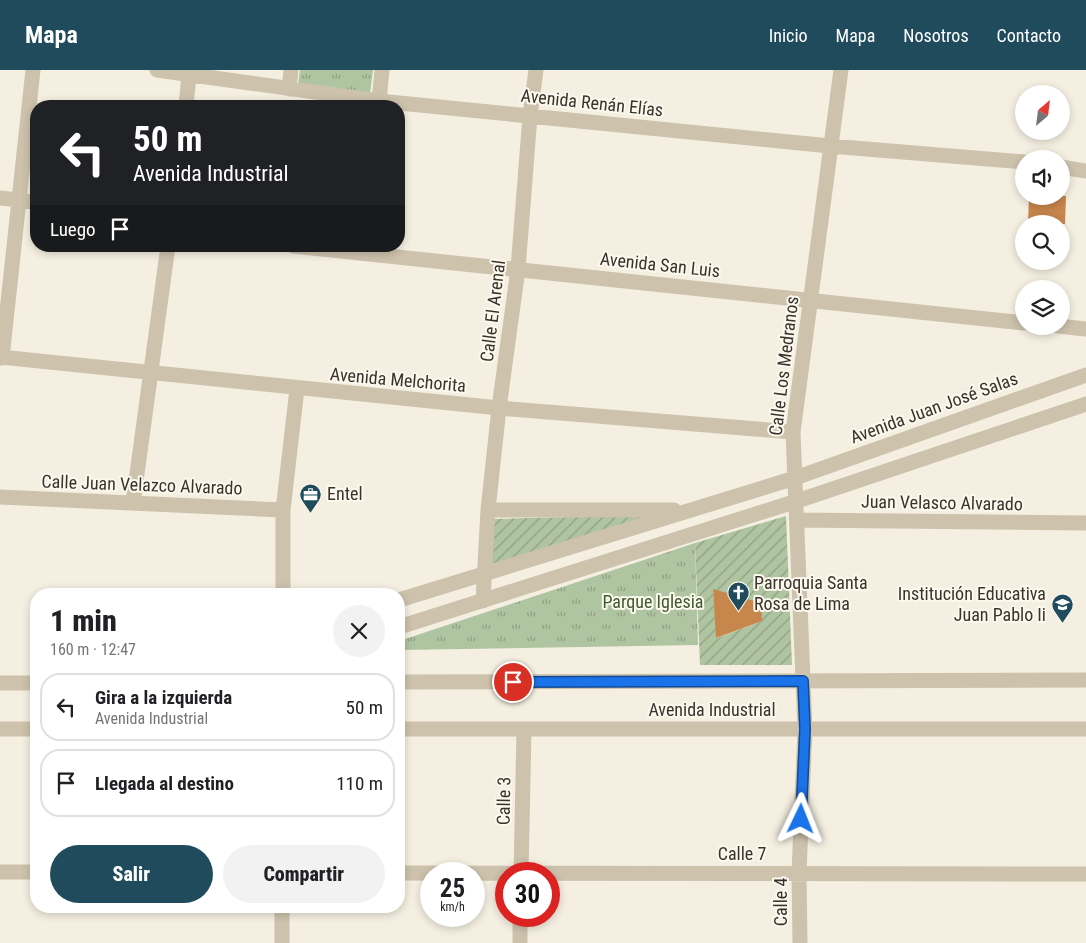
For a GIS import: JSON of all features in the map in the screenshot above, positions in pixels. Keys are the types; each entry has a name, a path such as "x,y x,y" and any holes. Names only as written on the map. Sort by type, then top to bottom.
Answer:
{"street":[{"path":"1,358 33,70"},
{"name":"Avenida Renán Elías","path":"157,70 371,100"},
{"path":"289,90 291,70"},
{"path":"379,100 382,70"},
{"name":"Calle El Arenal","path":"483,601 488,510 499,408 518,269 530,116 536,70"},
{"name":"Calle Los Medranos","path":"803,681 793,432 841,70"},
{"path":"182,73 185,100"},
{"name":"Avenida Renán Elías","path":"405,104 830,146 1015,161"},
{"path":"1070,168 1086,171"},
{"path":"0,198 30,201"},
{"path":"133,503 167,252"},
{"name":"Avenida San Luis","path":"352,252 1015,321"},
{"path":"1070,327 1086,329"},
{"name":"Avenida Melchorita","path":"1,358 499,408 793,432"},
{"name":"Avenida Juan José Salas","path":"405,598 795,478 1086,375"},
{"path":"283,588 283,510 297,389"},
{"path":"405,626 796,501 1086,404"},
{"path":"984,410 993,434"},
{"name":"Calle Juan Velazco Alvarado","path":"0,497 283,510"},
{"path":"488,510 692,510"},
{"name":"Juan Velasco Alvarado","path":"797,520 1086,523"},
{"name":"Avenida Industrial","path":"405,682 1086,680"},
{"name":"Calle 4","path":"800,943 799,873 805,729 803,681"},
{"path":"0,683 30,683"},
{"name":"Avenida Industrial","path":"405,729 1086,728"},
{"path":"0,729 30,729"},
{"name":"Calle 3","path":"521,862 524,729"},
{"path":"0,872 30,872"},
{"name":"Calle 7","path":"405,873 495,873"},
{"name":"Calle 7","path":"560,873 1086,874"},
{"path":"282,913 282,943"},
{"path":"520,927 520,943"}],"green space":[{"path":"300,70 373,70 370,94 298,85"},
{"path":"661,515 490,566 491,519"},
{"path":"786,516 792,665 700,665 695,543","holes":["713,589 762,621 717,638"]},
{"name":"Parque Iglesia","path":"695,543 698,645 405,650 405,639"}],"building":[{"path":"1029,205 1066,205 1065,215 1028,215"},
{"name":"Parroquia Santa Rosa de Lima","path":"713,589 761,603 762,621 716,638"}],"place":[{"name":"Entel","path":"311,513"},
{"name":"Parroquia Santa Rosa de Lima","path":"738,612"},
{"name":"Institución Educativa Juan Pablo Ii","path":"1062,623"}],"route":[{"path":"513,682 803,681 805,729 801,819"}]}
